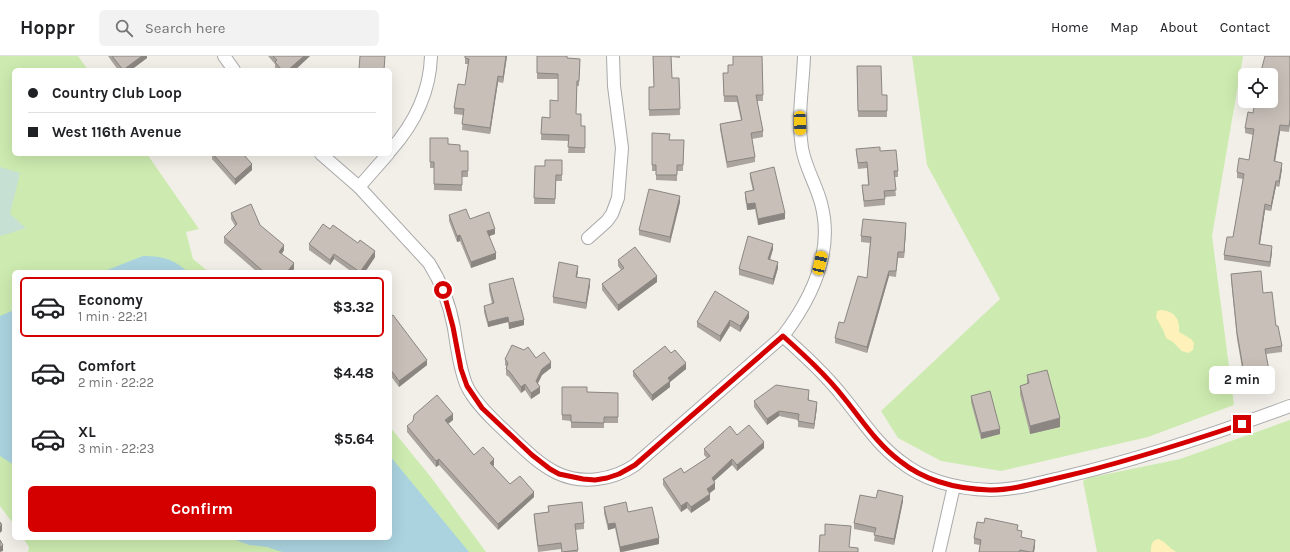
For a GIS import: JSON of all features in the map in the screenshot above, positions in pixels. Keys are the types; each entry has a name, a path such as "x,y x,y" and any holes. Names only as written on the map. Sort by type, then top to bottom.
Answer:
{"street":[{"path":"224,56 233,68"},
{"path":"392,149 410,127 422,102 428,85 431,56"},
{"path":"588,238 607,221 612,214 618,198 622,148 614,86 613,56"},
{"path":"323,156 359,187 434,271 443,290 453,327 461,369 467,386 482,408 532,455 559,474 595,480 607,478 628,470 783,336 809,296 818,274 824,239 824,214 815,184 806,163 801,136 804,56"},
{"path":"359,187 386,156"},
{"path":"783,336 827,378 887,451 900,462 916,472 932,480 954,486 992,490 1005,489 1084,472 1158,452 1242,424 1290,406"},
{"path":"939,552 954,486"}],"green space":[{"path":"0,56 78,56 87,68 12,68 12,156 148,156 199,229 186,232 193,259 207,270 12,270 12,522 0,506"},
{"path":"912,56 1243,56 1241,68 1238,68 1238,85 1212,236 1234,405 1148,437 1001,471 941,461 898,438 881,411 1000,299 927,165"},
{"path":"0,167 20,173 10,214 26,228 1,236 0,235"},
{"path":"1290,420 1290,552 1097,552 1083,481 1088,478 1180,459"},
{"path":"392,429 430,476 486,552 28,552 29,547 24,540 392,540"}],"sand":[{"path":"1161,310 1169,312 1175,316 1179,327 1179,332 1191,339 1194,343 1193,350 1188,353 1182,351 1173,342 1166,338 1156,317 1157,311"},
{"path":"1158,539 1176,552 1151,552 1153,542"}],"water":[{"path":"143,256 167,259 185,270 107,270"},
{"path":"12,311 12,464 0,456 0,316"},
{"path":"392,458 469,552 282,552 267,547 249,545 236,540 392,540"}],"building":[{"path":"112,56 142,56 126,68 121,68"},
{"path":"273,56 304,56 290,68 280,68 275,62 277,60"},
{"path":"360,56 385,56 384,68 359,68"},
{"path":"465,56 506,56 503,77 498,76 490,128 462,124 464,109 454,108 458,84 465,85 469,59 465,58"},
{"path":"537,56 567,56 567,58 580,59 579,81 577,81 576,114 581,114 581,126 585,126 585,148 568,147 569,135 541,134 542,117 550,118 550,100 558,101 558,74 537,73"},
{"path":"653,56 671,56 672,78 679,78 680,109 649,110 649,87 654,87"},
{"path":"733,56 762,56 763,95 756,95 763,131 751,133 755,157 727,162 720,124 742,120 737,96 724,96 723,73 728,73 728,65 733,65"},
{"path":"1265,56 1290,56 1290,120 1289,126 1280,125 1274,161 1282,163 1279,181 1276,181 1271,206 1265,204 1259,244 1272,246 1270,262 1224,255 1227,237 1233,237 1244,174 1237,172 1239,158 1249,160 1254,129 1245,128 1248,112 1253,113 1254,108 1278,108 1278,68 1262,68"},
{"path":"857,66 881,66 882,95 887,95 887,111 858,111"},
{"path":"652,133 670,134 669,140 684,140 683,165 677,165 677,175 656,175 656,165 652,165"},
{"path":"430,138 448,138 448,144 460,145 460,151 468,151 468,171 462,171 462,185 434,184 434,162 430,162"},
{"path":"880,147 880,151 896,150 898,171 894,171 896,190 884,191 885,199 864,201 862,185 869,185 867,162 858,163 856,149"},
{"path":"215,156 245,156 252,164 235,179"},
{"path":"545,160 562,160 562,175 556,175 555,199 534,198 535,166 545,166"},
{"path":"774,167 785,213 758,219 755,203 747,204 745,192 754,190 750,173"},
{"path":"649,189 680,196 670,237 639,230"},
{"path":"251,204 260,225 284,245 279,252 294,263 289,270 262,270 224,237 237,224 231,213"},
{"path":"466,209 470,219 489,212 495,229 487,231 496,253 471,262 460,235 457,236 449,215"},
{"path":"863,219 906,223 904,252 898,252 896,271 889,271 867,347 835,338 839,322 844,323 858,276 867,278 871,237 861,236"},
{"path":"323,224 330,229 333,225 358,243 360,240 375,251 361,270 357,270 334,254 330,260 309,244"},
{"path":"748,236 773,244 768,259 778,262 773,279 739,269"},
{"path":"635,247 657,276 618,305 602,284 624,268 618,260"},
{"path":"559,262 578,266 576,277 590,279 586,303 553,297"},
{"path":"1261,271 1263,293 1272,292 1276,326 1278,326 1282,346 1265,349 1271,381 1246,385 1237,333 1231,274"},
{"path":"513,278 524,320 509,323 508,317 488,322 484,306 494,303 489,284"},
{"path":"715,291 749,312 740,326 730,320 720,336 697,322"},
{"path":"392,316 427,360 399,381 392,372"},
{"path":"512,345 524,350 528,347 536,358 544,352 551,362 542,369 536,381 540,387 531,393 525,384 521,387 506,369 508,363 505,359"},
{"path":"665,346 671,353 675,350 686,363 668,378 670,381 652,395 633,371"},
{"path":"1047,370 1060,418 1030,426 1020,386 1029,383 1027,375"},
{"path":"776,385 809,390 808,400 817,402 814,424 798,421 799,414 779,411 767,419 754,401"},
{"path":"562,387 587,387 587,392 618,393 618,417 604,417 604,423 571,422 571,415 562,415"},
{"path":"990,391 1000,429 981,433 971,396"},
{"path":"437,395 453,414 445,420 474,455 483,447 494,459 490,463 510,484 520,476 534,492 498,524 439,459 436,461 407,426 413,421 414,415"},
{"path":"749,425 764,442 737,465 732,459 712,478 715,483 707,489 710,494 691,507 687,502 681,506 663,479 681,468 684,473 710,456 704,449 730,426 737,435"},
{"path":"878,490 903,496 894,539 874,535 876,528 854,523 860,495 876,498"},
{"path":"582,502 584,523 575,524 578,550 562,552 561,543 538,546 534,514 549,512 548,506"},
{"path":"626,502 628,512 652,507 659,538 620,547 615,523 608,524 604,507"},
{"path":"985,518 1018,525 1017,530 1022,531 1021,537 1035,540 1033,552 1020,550 1019,552 979,552 981,540 974,538 977,522 984,523"},
{"path":"825,524 851,526 849,547 858,548 858,552 819,552 820,535 825,535"},
{"path":"0,540 3,545 0,547"}],"route":[{"path":"443,290 453,327 461,369 467,386 482,408 532,455 550,469 559,474 570,477 595,480 607,478 628,470 783,336 810,360 827,378 887,451 900,462 916,472 932,480 954,486 992,490 1026,485 1084,472 1158,452 1242,424"}]}
